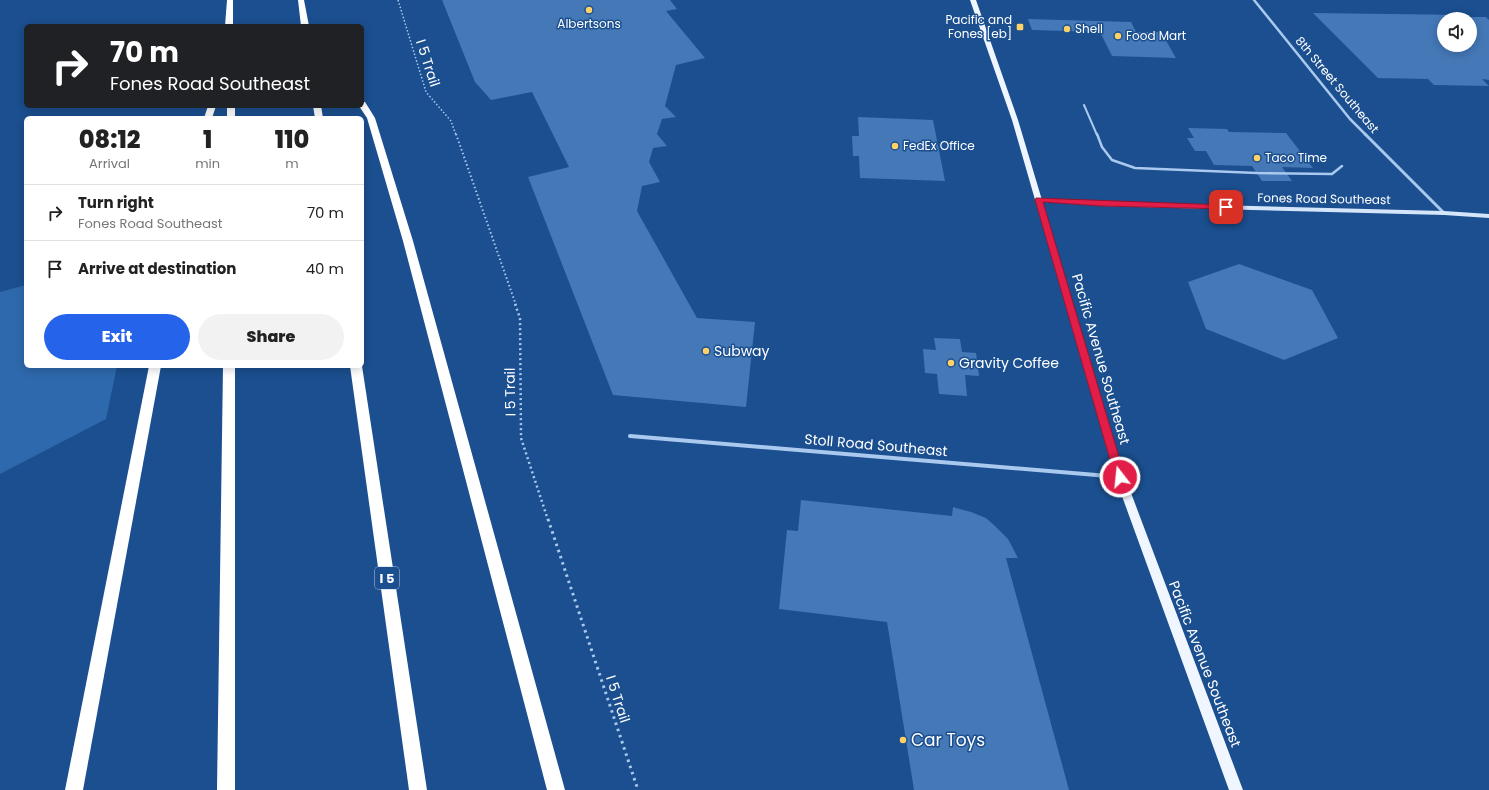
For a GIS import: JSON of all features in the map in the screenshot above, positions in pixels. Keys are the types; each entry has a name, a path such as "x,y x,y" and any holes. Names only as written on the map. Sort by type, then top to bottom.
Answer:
{"highway":[{"path":"229,24 230,0"},
{"path":"302,0 305,24"},
{"path":"303,8 313,24"},
{"path":"364,107 371,118 408,241 556,790"},
{"path":"74,790 155,368"},
{"path":"226,790 229,368"},
{"name":"I 5","path":"356,368 418,790"}],"main road":[{"name":"Pacific Avenue Southeast","path":"973,0 1009,103 1120,477 1236,790"}],"street":[{"name":"8th Street Southeast","path":"1254,0 1350,119 1444,213"},
{"name":"Fones Road Southeast","path":"1038,200 1101,204 1444,213 1489,216"},
{"name":"Stoll Road Southeast","path":"630,436 1120,477"}],"lane":[{"path":"1084,105 1102,147 1112,160 1135,168 1257,173 1332,174 1342,166"}],"path":[{"name":"I 5 Trail","path":"398,0 426,92 451,122 520,318 521,438 638,790"}],"shaded area":[{"path":"24,286 24,368 117,368 106,419 0,474 0,292"}],"building":[{"path":"442,0 670,0 677,9 666,11 705,58 676,65 665,106 676,117 662,119 657,134 667,146 653,148 649,162 660,182 642,186 637,211 697,318 755,322 746,407 613,395 528,177 569,167 532,92 491,100 475,82"},
{"path":"1313,13 1437,15 1437,52 1477,52 1477,17 1486,17 1489,20 1489,80 1482,79 1489,86 1434,85 1428,79 1378,78"},
{"path":"1028,19 1131,22 1136,32 1161,32 1176,58 1112,56 1100,32 1032,30"},
{"name":"FedEx Office","path":"858,117 933,120 945,181 860,178 859,156 853,156 852,136 859,136"},
{"name":"Taco Time","path":"1188,128 1227,129 1229,132 1286,133 1313,168 1282,167 1292,181 1262,181 1252,166 1214,165 1206,151 1195,151 1187,138 1194,138"},
{"path":"1239,264 1312,290 1338,338 1284,360 1206,329 1188,282"},
{"name":"Gravity Coffee","path":"934,338 960,339 962,352 976,353 979,376 965,375 967,396 939,394 937,374 925,373 923,349 936,350"},
{"path":"801,500 952,516 953,507 986,518 1008,539 1018,558 1006,558 1069,790 914,790 887,622 779,609 787,530 798,531"}],"place":[{"name":"Albertsons","path":"589,10"},
{"name":"Pacific and Fones [eb]","path":"1020,27"},
{"name":"Shell","path":"1067,29"},
{"name":"Food Mart","path":"1118,36"},
{"name":"FedEx Office","path":"895,146"},
{"name":"Taco Time","path":"1257,158"},
{"name":"Subway","path":"706,351"},
{"name":"Gravity Coffee","path":"951,363"},
{"name":"Car Toys","path":"903,740"}],"route":[{"path":"1120,477 1038,200 1101,204 1226,207"}]}
